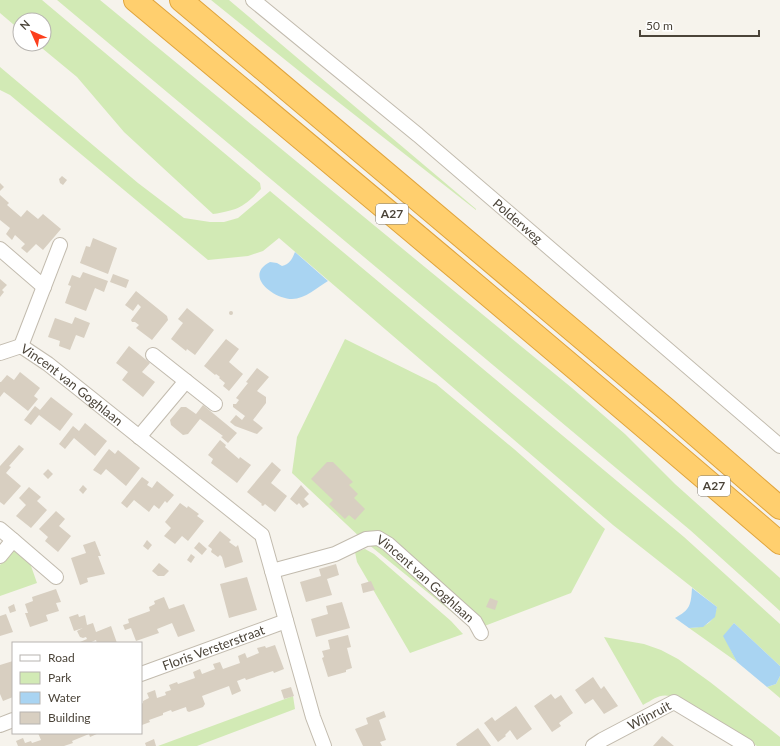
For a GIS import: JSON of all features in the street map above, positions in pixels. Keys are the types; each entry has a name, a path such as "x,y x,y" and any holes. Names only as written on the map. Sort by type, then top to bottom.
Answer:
{"highway":[{"name":"A27","path":"135,0 647,429 780,543"},
{"name":"A27","path":"181,0 666,409 780,508"}],"street":[{"name":"Polderweg","path":"253,0 418,135 780,446"},
{"path":"21,346 60,245"},
{"path":"0,250 44,287"},
{"name":"Vincent van Goghlaan","path":"0,353 21,346 48,364 262,535 313,717 324,746"},
{"path":"154,355 215,404"},
{"path":"139,437 186,381"},
{"path":"0,529 56,577"},
{"name":"Vincent van Goghlaan","path":"272,571 336,554 366,539 378,538 388,544 475,622 481,633"},
{"path":"0,556 13,540"},
{"name":"Floris Versterstraat","path":"142,674 286,621"},
{"name":"Wijnruit","path":"593,746 674,702 747,746"},
{"path":"0,725 12,720"}],"green space":[{"path":"0,0 42,0 260,183 261,189 240,207 213,214 124,132 77,77 47,52 52,52 52,12 12,12 12,23 0,13"},
{"path":"57,0 100,0 572,388 625,434 675,484 780,578 780,611 690,530"},
{"path":"211,0 229,0 476,210 314,83"},
{"path":"0,67 138,183 184,218 210,222 224,222 238,218 270,191 684,537 780,624 780,666 734,623 724,636 737,662 689,628 700,627 708,624 711,621 717,607 613,525 279,238 263,251 248,256 208,260 10,95 0,90"},
{"path":"345,339 436,384 514,449 605,529 571,593 474,630 363,540 292,473 297,437"},
{"path":"14,549 30,563 37,583 0,596 0,565"},
{"path":"365,549 374,554 451,621 463,634 410,653 357,562 355,552"},
{"path":"604,637 644,644 661,650 678,659 780,737 780,746 757,746 671,696 655,698 643,705"},
{"path":"780,676 780,698 767,687 776,684"},
{"path":"293,696 295,709 197,746 158,746"}],"water":[{"path":"295,252 328,281 302,297 292,299 285,298 270,291 260,280 260,274 262,268 270,262 277,263 282,266 289,263"},
{"path":"692,588 717,607 715,617 703,627 689,628 675,618 684,612 689,606"},
{"path":"734,623 780,666 780,676 776,684 767,687 737,662 723,636"}],"building":[{"path":"62,176 67,180 63,185 60,183 59,179"},
{"path":"0,183 4,187 0,191"},
{"path":"0,195 9,203 7,205 21,217 27,210 38,219 43,214 61,229 43,250 36,244 27,253 21,248 25,244 15,235 12,240 6,234 10,228 0,220"},
{"path":"93,238 117,248 108,274 80,263 86,246 90,247"},
{"path":"83,272 108,281 104,292 95,288 86,311 65,303 71,286 68,285 72,275 80,278"},
{"path":"113,274 129,280 126,288 110,282"},
{"path":"0,279 7,285 2,290 4,292 0,297"},
{"path":"136,291 167,316 168,320 152,340 136,328 139,325 131,320 141,307 138,304 133,311 125,305"},
{"path":"187,308 214,330 195,355 187,349 186,351 171,339 183,323 178,319"},
{"path":"229,311 233,311 233,315 229,315"},
{"path":"75,317 90,323 84,338 76,335 70,350 59,346 60,341 48,337 55,318 72,324"},
{"path":"226,339 239,349 229,362 243,374 229,391 223,386 225,383 219,378 220,377 204,366"},
{"path":"129,346 150,363 142,372 155,382 143,397 122,380 128,372 116,363"},
{"path":"257,368 269,377 257,391 266,397 266,403 253,420 263,428 257,434 235,426 230,422 236,415 242,420 245,416 233,407 233,404 236,404 239,400 236,398 248,383 246,382"},
{"path":"20,372 40,388 34,396 38,399 28,411 4,392 0,397 0,382 7,375 14,380"},
{"path":"51,397 73,414 60,431 39,415 31,425 24,420 35,406 40,410"},
{"path":"203,405 237,433 228,443 221,437 223,436 200,419 188,434 183,435 171,425 170,420 181,407 186,407 196,414"},
{"path":"85,423 107,441 95,456 74,438 65,449 59,444 73,426 79,431"},
{"path":"220,440 226,445 225,447 239,459 240,457 251,465 237,483 211,463 213,459 208,455"},
{"path":"19,445 24,449 9,466 11,467 6,473 21,486 4,505 0,502 0,466"},
{"path":"109,449 115,454 118,450 140,468 126,486 106,469 101,475 93,470"},
{"path":"272,462 281,470 271,483 287,496 275,512 265,504 263,506 261,505 262,504 247,492"},
{"path":"327,462 333,462 353,482 349,485 358,494 354,498 365,509 355,520 349,515 345,519 329,504 333,500 311,479"},
{"path":"48,469 53,474 48,479 43,474"},
{"path":"142,477 149,482 147,485 152,488 157,481 174,495 167,503 165,501 159,509 154,505 149,512 134,500 127,508 121,503"},
{"path":"83,485 87,489 83,494 79,490"},
{"path":"301,485 309,494 304,499 309,504 303,508 299,503 297,505 290,499"},
{"path":"29,487 41,497 37,501 47,510 31,528 16,516 26,505 19,498"},
{"path":"180,503 187,508 188,506 199,514 197,516 204,521 188,541 182,536 175,544 164,536 171,528 165,522"},
{"path":"56,511 65,519 59,526 71,536 58,552 45,541 48,537 39,529"},
{"path":"220,531 231,540 229,542 236,547 238,545 243,562 225,568 222,557 220,555 218,557 211,552 212,549 208,546"},
{"path":"147,540 152,545 148,550 143,546"},
{"path":"95,541 101,556 98,556 105,574 87,578 88,582 80,585 71,558 86,553 83,545"},
{"path":"199,542 207,549 202,555 194,548"},
{"path":"191,554 195,557 191,563 187,560"},
{"path":"159,563 169,571 164,576 158,576 152,571"},
{"path":"336,564 339,575 327,579 332,595 306,602 300,582 321,576 319,569"},
{"path":"247,577 257,610 229,618 220,584"},
{"path":"371,581 375,590 363,593 361,584"},
{"path":"56,589 61,602 56,603 59,611 46,615 48,621 30,627 25,613 28,613 25,604 33,601 32,597"},
{"path":"164,597 169,609 184,604 195,631 178,637 172,623 157,629 159,633 136,641 131,628 125,630 123,625 129,623 128,619 150,611 149,607 155,604 154,601"},
{"path":"490,598 498,601 495,610 486,607"},
{"path":"342,602 350,628 316,637 311,619 328,614 326,606"},
{"path":"14,604 16,611 10,613 8,607"},
{"path":"6,614 13,632 0,636 0,616"},
{"path":"78,614 79,617 85,615 87,625 93,623 96,632 111,626 117,642 97,642 96,640 91,642 80,642 87,639 86,637 80,637 77,631 83,628 74,631 69,617"},
{"path":"348,635 351,647 347,648 352,668 346,670 346,672 328,677 322,658 324,657 322,651 330,649 328,640"},
{"path":"275,645 284,669 274,673 273,671 246,680 245,678 237,681 241,691 232,695 229,686 202,696 205,704 203,707 189,712 187,711 186,707 172,712 171,710 163,713 163,715 149,720 150,722 142,725 142,704 143,701 149,698 147,693 155,690 157,698 166,695 165,692 171,690 169,685 177,682 178,684 195,678 193,672 200,669 202,674 215,669 213,664 220,662 223,669 240,663 238,656 245,653 247,658 259,653 257,648 265,646 266,648"},
{"path":"12,661 12,697 3,701 0,694 0,665"},
{"path":"593,677 601,689 604,686 618,706 604,714 593,699 585,704 575,690"},
{"path":"291,687 294,696 284,699 281,690"},
{"path":"551,694 555,699 561,695 573,713 559,723 561,726 552,732 534,706"},
{"path":"516,706 532,729 517,740 510,730 505,735 506,736 498,742 484,723 492,717 495,721"},
{"path":"384,711 386,717 379,720 386,740 380,742 382,746 363,746 355,729 368,724 366,718"},
{"path":"478,728 491,746 457,746 456,744"},
{"path":"38,734 89,734 64,746 18,746 16,741 23,738 25,743 31,741 32,743 41,740"},
{"path":"89,734 97,734 90,737"},
{"path":"662,736 674,746 653,746"},
{"path":"154,739 156,746 146,746 145,743"}]}
